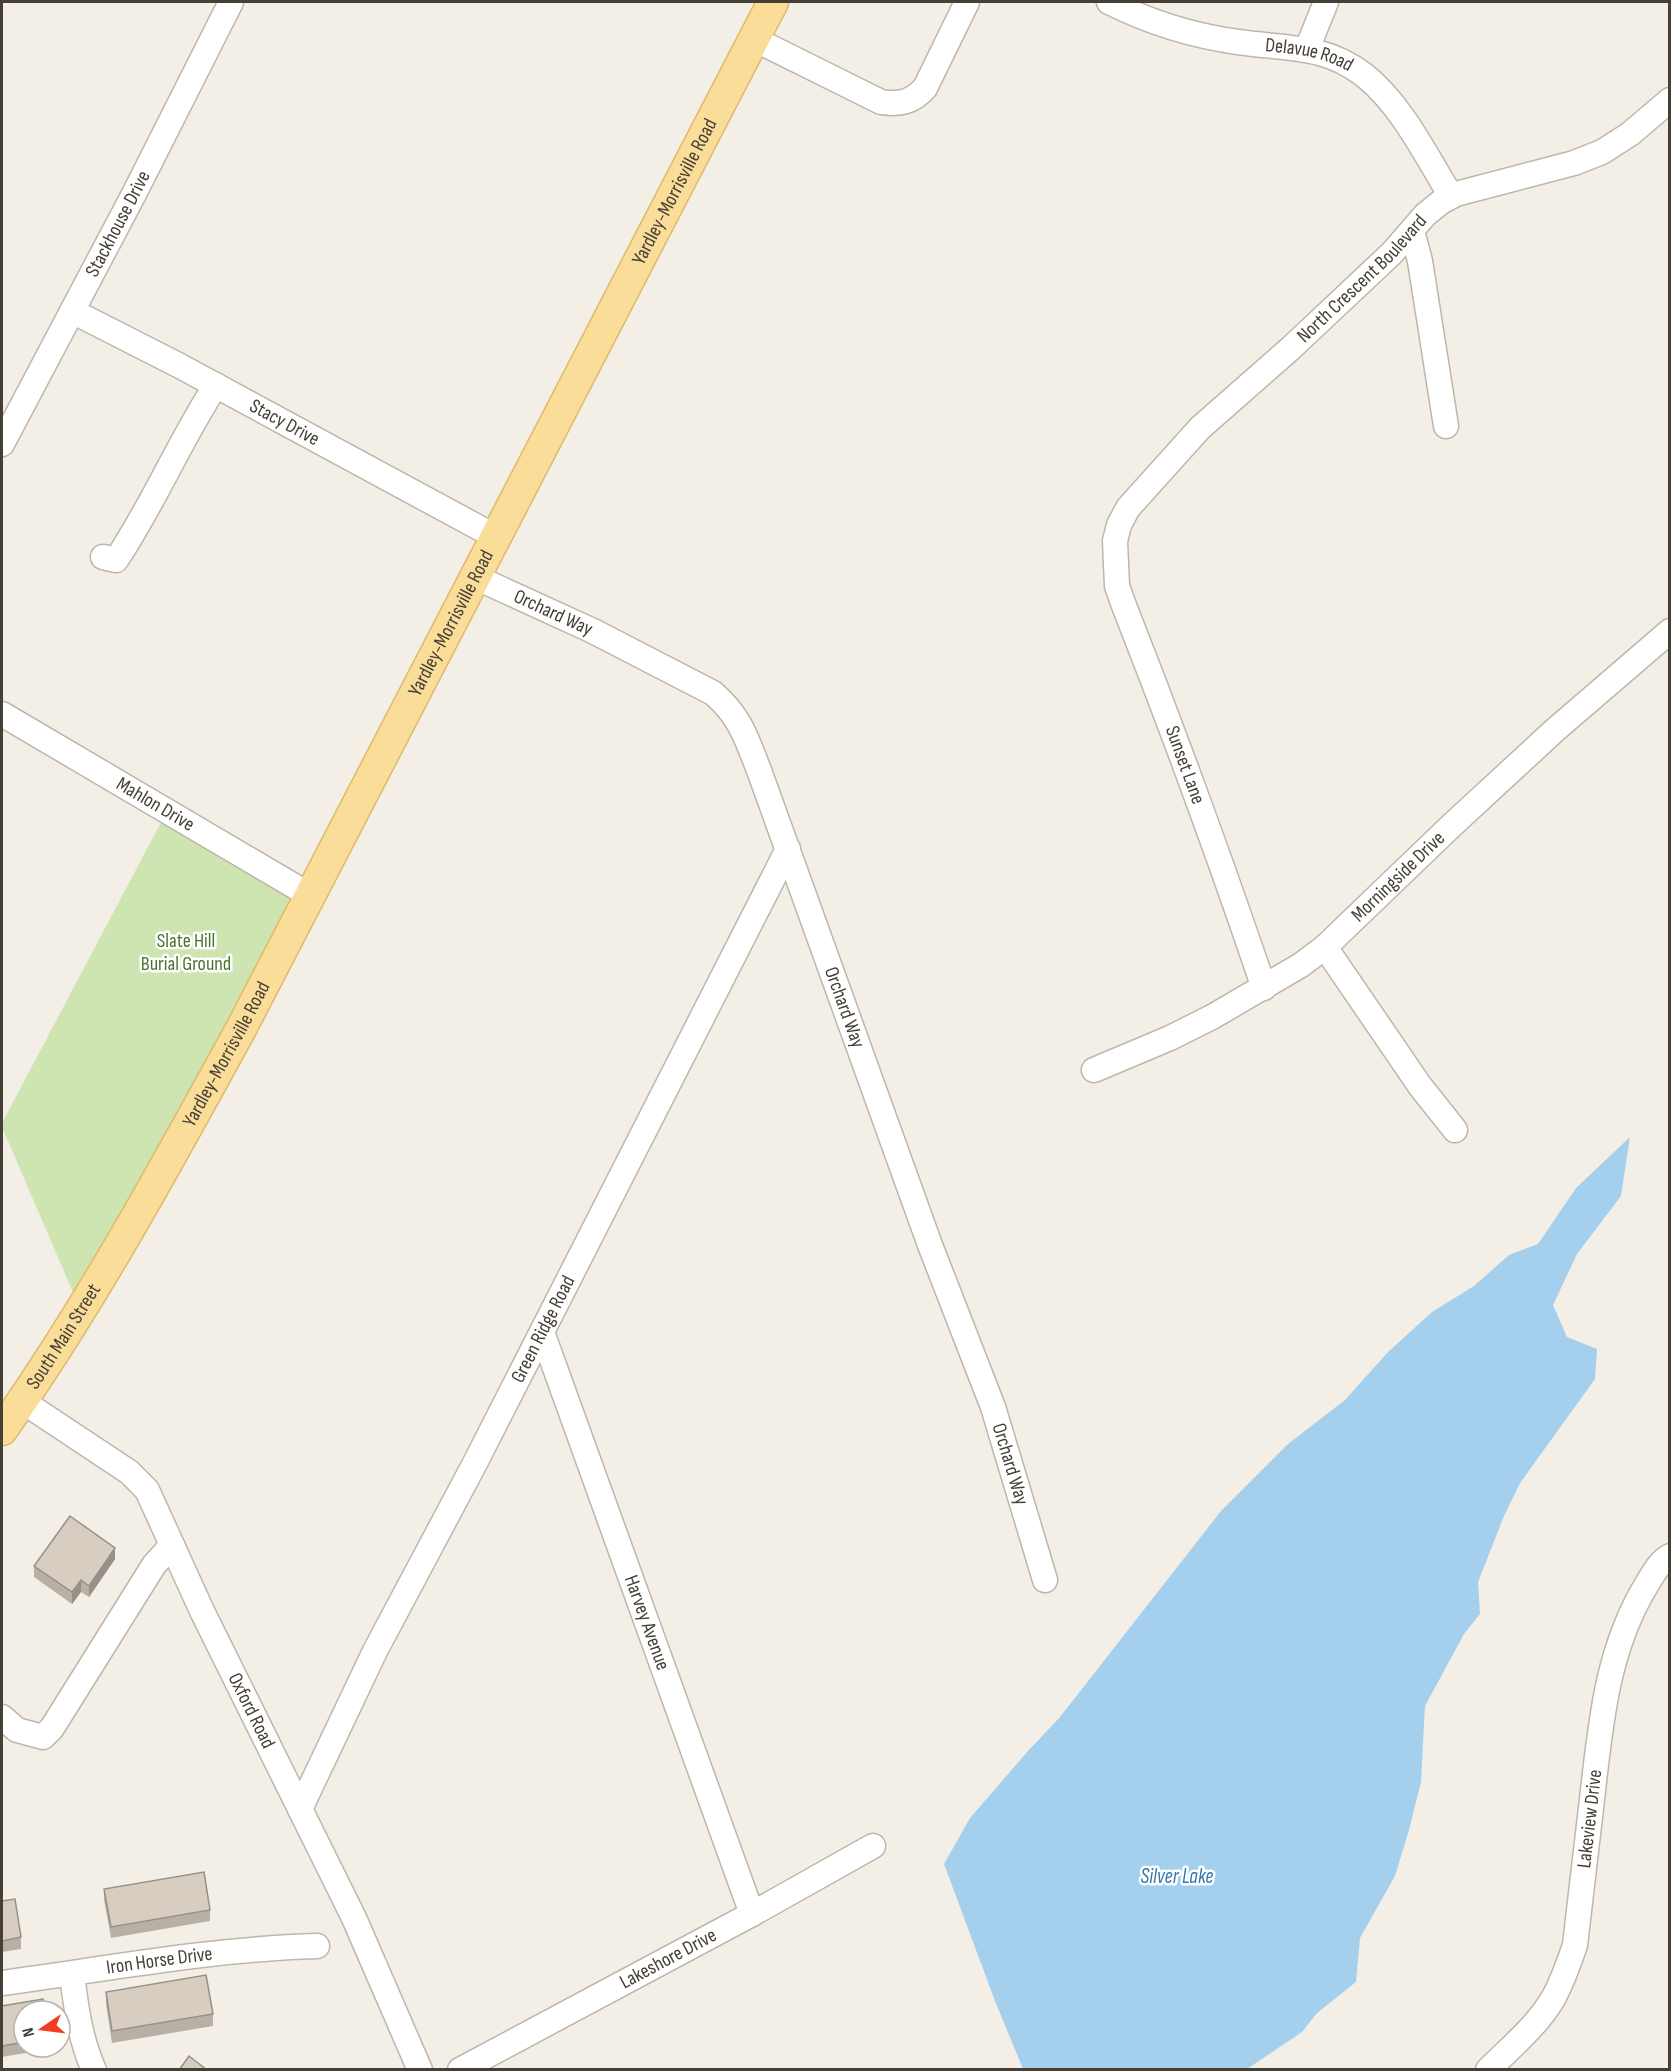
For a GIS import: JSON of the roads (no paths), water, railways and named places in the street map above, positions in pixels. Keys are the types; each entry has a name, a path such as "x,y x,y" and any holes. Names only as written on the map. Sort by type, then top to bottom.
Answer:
{"main road":[{"name":"Yardley-Morrisville Road","path":"123,1240 171,1158 311,896 773,2"},
{"name":"South Main Street","path":"2,1430 89,1299 123,1240"}],"street":[{"name":"Stackhouse Drive","path":"2,444 231,2"},
{"path":"754,39 881,102 906,103 917,97 925,88 968,2"},
{"name":"Delavue Road","path":"1109,2 1192,34 1239,42 1317,50 1344,61 1365,76 1402,118 1451,196"},
{"path":"1307,49 1326,2"},
{"name":"North Crescent Boulevard","path":"1115,541 1119,525 1128,508 1200,428 1291,348 1392,253 1425,215 1441,202 1451,196 1574,163 1602,152 1630,134 1670,100"},
{"path":"1412,231 1420,261 1446,426"},
{"name":"Stacy Drive","path":"72,311 216,385 496,537"},
{"path":"104,557 116,560 135,532 200,410 216,385"},
{"name":"Sunset Lane","path":"1115,541 1117,586 1233,894 1264,988"},
{"name":"Orchard Way","path":"475,577 593,631 713,693 728,706 739,722 788,849 930,1245 993,1407 1045,1580"},
{"name":"Morningside Drive","path":"1094,1070 1170,1038 1264,988 1325,947 1459,818 1555,730 1670,632"},
{"name":"Mahlon Drive","path":"2,714 311,896"},
{"name":"Green Ridge Road","path":"300,1809 375,1651 474,1465 788,849"},
{"path":"1325,947 1420,1086 1455,1130"},
{"name":"Harvey Avenue","path":"542,1332 752,1914"},
{"name":"Oxford Road","path":"22,1401 129,1472 147,1490 202,1611 354,1918 420,2070"},
{"path":"2,1717 17,1730 43,1737 52,1728 154,1564 172,1545"},
{"name":"Lakeview Drive","path":"1488,2070 1537,2021 1553,1998 1566,1972 1575,1945 1602,1706 1613,1662 1642,1593 1662,1560 1670,1556"},
{"name":"Lakeshore Drive","path":"460,2070 752,1914 873,1846"},
{"name":"Iron Horse Drive","path":"2,1983 228,1952 275,1947 317,1946"},
{"path":"72,1974 78,2020 87,2055 94,2070"}],"water":[{"name":"Silver Lake","path":"1630,1137 1621,1196 1577,1254 1553,1305 1567,1337 1597,1349 1595,1379 1520,1483 1504,1516 1478,1582 1480,1614 1464,1634 1425,1706 1421,1782 1409,1830 1395,1876 1360,1938 1356,1982 1317,2013 1302,2032 1247,2069 1023,2069 944,1864 970,1818 1060,1717 1221,1511 1288,1444 1345,1400 1388,1352 1432,1312 1474,1286 1509,1255 1538,1244 1576,1188"}],"park label":[{"name":"Slate Hill Burial Ground","path":"186,952"}]}
